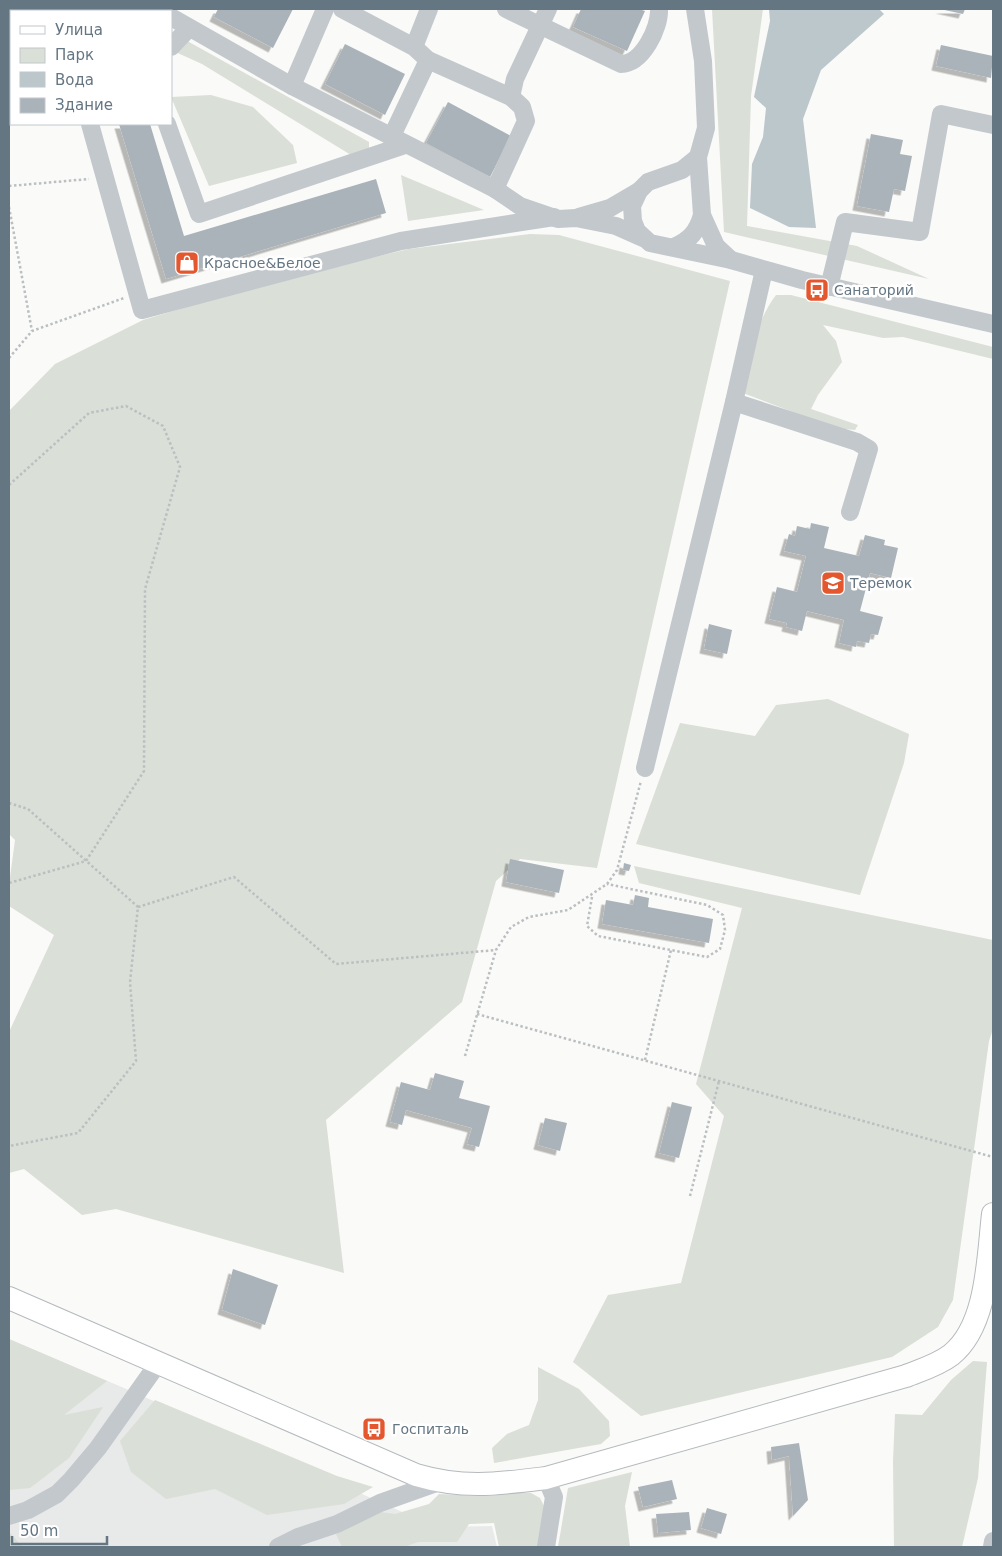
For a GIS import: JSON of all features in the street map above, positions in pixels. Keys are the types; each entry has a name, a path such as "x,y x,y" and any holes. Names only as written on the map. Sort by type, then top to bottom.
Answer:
{"main road":[{"path":"9,1298 159,1362 386,1463 439,1482 465,1485 503,1484 546,1478 927,1369 952,1354 961,1345 988,1296 993,1214"}],"street":[{"path":"292,86 325,9"},
{"path":"342,9 414,47 428,60 511,97 522,107 526,121 495,189"},
{"path":"414,47 429,9"},
{"path":"506,9 621,64 630,64 642,55 657,22 659,9"},
{"path":"511,97 515,79 548,9"},
{"path":"674,247 687,241 698,230 702,209 698,158 706,128 703,61 695,9"},
{"path":"172,19 292,86 495,189 520,206 554,217"},
{"path":"172,47 189,28"},
{"path":"168,125 199,214 398,141 428,60"},
{"path":"829,287 845,222 920,232 941,114 993,125"},
{"path":"90,125 142,310 401,241 554,217 576,218 616,226 661,247 674,247 731,260 829,287 993,324"},
{"path":"576,218 610,208 639,191 648,182 682,170 698,158"},
{"path":"664,177 685,182 697,194 716,246 731,260"},
{"path":"639,191 632,206 632,221 643,238"},
{"path":"645,768 764,270"},
{"path":"734,402 857,442 869,449 850,512"},
{"path":"9,1516 28,1510 57,1494 71,1480 104,1440 159,1362"},
{"path":"546,1478 554,1497 546,1547"},
{"path":"278,1547 298,1537 354,1516 380,1503 439,1482"},
{"path":"992,1547 993,1541"}],"path":[{"path":"9,186 104,177"},
{"path":"9,207 32,331"},
{"path":"9,358 32,331 138,293"},
{"path":"9,485 89,413 126,406 163,426 180,467 145,589 144,771 86,861 9,882"},
{"path":"465,1056 496,950 511,927 528,918 568,910 592,896 607,884 617,870 645,768"},
{"path":"9,803 28,809 138,907"},
{"path":"138,907 234,877 336,964 496,950"},
{"path":"592,896 587,926 598,936 707,957 720,949 725,930 723,915 707,905 607,884"},
{"path":"9,1146 78,1132 136,1061 130,982 138,907"},
{"path":"645,1060 671,950"},
{"path":"477,1014 993,1157"},
{"path":"690,1196 719,1081"}],"shaded area":[{"path":"9,1339 138,1394 436,1527 492,1526 497,1547 9,1547"}],"green space":[{"path":"83,9 133,10 85,10"},
{"path":"712,9 763,9 751,96 747,226 857,246 929,279 724,232"},
{"path":"172,33 369,142 369,166 202,64 172,50"},
{"path":"211,95 253,107 293,145 297,163 209,186 172,97"},
{"path":"401,175 484,210 408,221"},
{"path":"530,234 559,235 730,281 597,868 520,859 496,881 462,1002 326,1120 344,1273 116,1209 82,1215 24,1169 9,1173 9,1032 54,935 9,906 9,885 15,840 9,834 9,411 55,364 143,320 277,280 409,249"},
{"path":"776,295 791,295 993,347 993,359 903,337 883,338 823,325 836,341 842,362 818,395 811,409 858,425 855,430 835,428 743,393 750,354 758,329 769,305"},
{"path":"828,699 909,734 904,763 860,895 636,844 680,723 755,736 776,705"},
{"path":"634,866 993,940 993,1029 989,1041 953,1300 938,1327 892,1357 641,1416 573,1362 608,1295 681,1283 724,1116 696,1084 742,908 639,883"},
{"path":"9,1339 107,1381 64,1415 103,1407 69,1458 30,1488 9,1490"},
{"path":"973,1361 987,1362 978,1478 962,1547 894,1547 893,1461 895,1414 922,1415 951,1380"},
{"path":"538,1367 579,1389 609,1421 610,1436 601,1444 494,1463 492,1448 507,1434 529,1425 538,1400"},
{"path":"155,1400 337,1476 373,1487 344,1504 267,1515 215,1489 166,1499 131,1472 120,1441"},
{"path":"632,1472 625,1506 630,1547 558,1547 568,1488"},
{"path":"518,1492 531,1493 540,1498 544,1506 539,1547 499,1547 494,1523 469,1524 457,1542 418,1542 404,1547 342,1547 336,1534 380,1512 395,1514 429,1504 439,1494 477,1496"},
{"path":"9,1532 23,1547 9,1547"}],"water":[{"path":"769,9 879,9 884,14 821,70 803,119 816,228 789,227 750,208 752,164 763,137 766,108 754,97 770,21"}],"building":[{"path":"218,9 293,9 273,48 214,17"},
{"path":"581,9 639,9 645,11 627,51 573,27"},
{"path":"940,9 965,9 963,14"},
{"path":"345,44 405,74 385,115 325,84"},
{"path":"941,45 993,56 991,78 936,66"},
{"path":"448,102 511,136 490,177 426,143"},
{"path":"119,125 150,125 184,236 376,179 386,213 166,279"},
{"path":"871,134 903,140 900,154 912,156 905,191 894,189 889,212 857,206"},
{"name":"Теремок","path":"811,523 829,527 824,548 859,556 865,535 885,540 884,545 898,548 891,578 870,573 860,611 883,617 878,635 871,634 869,643 857,641 856,647 839,643 844,620 807,611 802,631 786,627 787,623 769,619 777,587 797,592 806,556 784,551 789,534 795,536 797,526 810,529"},
{"path":"709,624 732,630 727,654 704,649"},
{"path":"510,859 564,870 559,893 506,882"},
{"path":"624,863 631,865 629,871 623,870"},
{"path":"635,895 649,898 648,907 713,919 709,943 602,924 606,900 633,905"},
{"path":"435,1073 464,1081 459,1098 490,1106 479,1147 467,1144 472,1128 406,1110 402,1125 390,1122 401,1082 430,1090"},
{"path":"672,1102 692,1107 679,1158 659,1153"},
{"path":"545,1118 567,1123 560,1151 538,1145"},
{"path":"233,1269 278,1285 265,1325 222,1310"},
{"path":"799,1443 808,1500 793,1516 789,1456 772,1460 771,1447"},
{"path":"672,1480 677,1499 643,1507 638,1487"},
{"path":"707,1508 727,1514 721,1534 701,1528"},
{"path":"689,1512 691,1530 658,1533 656,1514"}],"place":[{"name":"Красное&Белое","path":"187,263"},
{"name":"Санаторий","path":"817,290"},
{"name":"Теремок","path":"833,583"},
{"name":"Госпиталь","path":"374,1429"}]}
